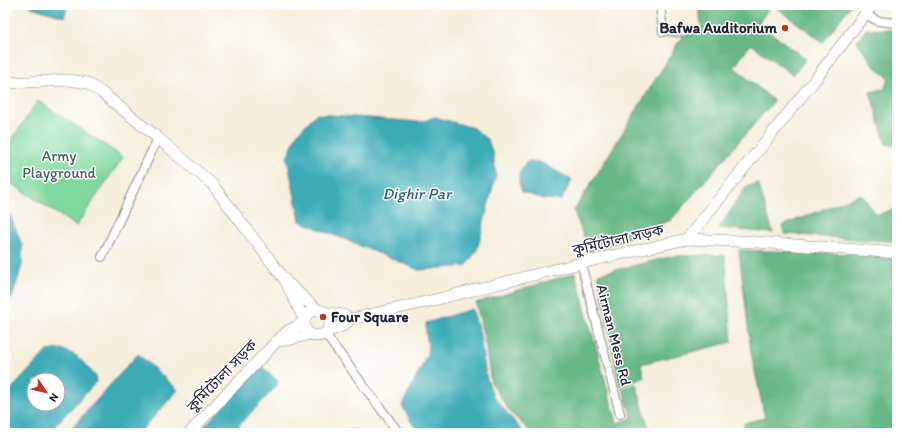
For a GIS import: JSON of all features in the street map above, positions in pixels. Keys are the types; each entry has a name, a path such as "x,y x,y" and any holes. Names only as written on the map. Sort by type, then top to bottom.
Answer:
{"street":[{"path":"660,5 663,32"},
{"path":"687,240 809,87 872,5"},
{"path":"864,14 878,21 897,23"},
{"path":"5,83 70,80 87,83 101,92 212,184 285,280 326,315 329,324 328,329 324,334"},
{"path":"102,258 158,138"},
{"name":"কুর্মিটোলা সড়ক","path":"351,319 581,263 687,240 757,242 897,253"},
{"name":"Airman Mess Rd","path":"581,263 620,414"},
{"path":"285,280 304,321 305,328 309,334 317,336 324,334 342,326 351,319 343,315 320,311 308,313 304,321"},
{"name":"কুর্মিটোলা সড়ক","path":"189,433 277,341 288,331 304,321"},
{"name":"কুর্মিটোলা সড়ক","path":"277,341 288,340 309,334"},
{"path":"324,334 399,433"}],"green space":[{"path":"699,5 772,5 758,23 806,59 793,75 751,44 734,67 774,101 671,220 590,253 574,211 683,35 661,37 702,33"},
{"path":"773,5 851,5 823,42"},
{"path":"866,29 897,30 897,146 886,144 870,92 884,89 889,78 875,67 857,41"},
{"name":"Army Playground","path":"38,101 123,157 76,226 5,179 5,150"},
{"path":"758,183 773,233 719,228 746,187"},
{"path":"861,194 877,215 897,208 897,242 785,234 782,226"},
{"path":"739,250 852,254 897,258 897,433 740,433 745,432 744,423 765,418 751,352"},
{"path":"725,255 732,342 641,364 644,378 620,386 598,274 674,256"},
{"path":"575,273 617,423 632,418 622,388 636,384 650,433 532,433 510,412 491,382 485,342 476,303"}],"water":[{"path":"31,5 68,5 64,17 31,7"},
{"name":"Dighir Par","path":"316,114 420,122 435,117 473,128 488,140 493,154 496,174 477,250 466,266 419,270 300,221 287,158 297,134"},
{"path":"528,161 540,162 572,180 561,200 543,199 522,192 519,183 519,175"},
{"path":"5,204 22,245 22,265 12,298 5,299"},
{"path":"472,309 479,330 486,376 493,396 524,433 419,433 402,406 427,355 428,345 426,323"},
{"path":"61,349 77,356 95,375 96,382 48,433 5,433 5,396 26,374 26,412 66,412 66,372 27,372 47,351"},
{"path":"138,354 178,390 139,433 67,433"},
{"path":"259,367 263,368 277,380 278,383 275,388 231,433 198,433"}],"place":[{"name":"Bafwa Auditorium","path":"785,28"},
{"name":"Four Square","path":"323,317"}]}
